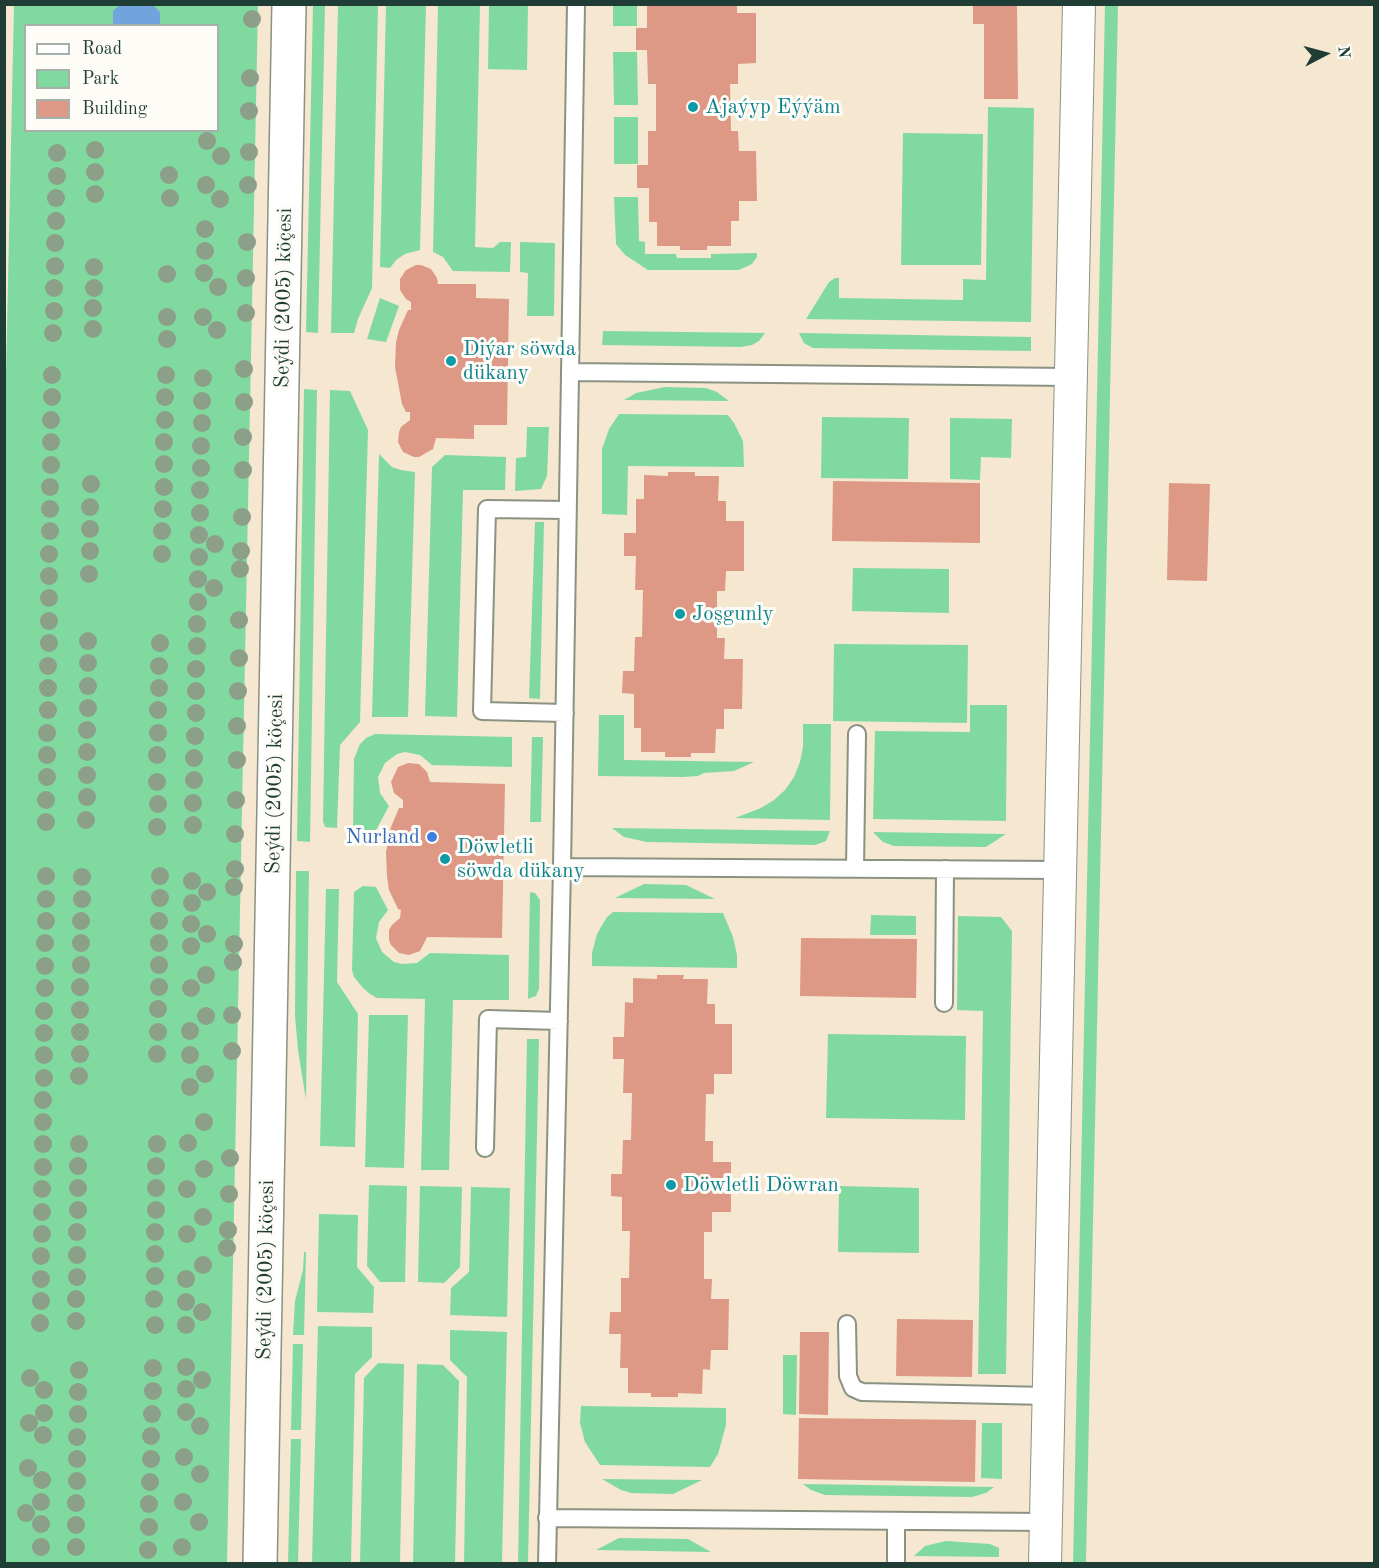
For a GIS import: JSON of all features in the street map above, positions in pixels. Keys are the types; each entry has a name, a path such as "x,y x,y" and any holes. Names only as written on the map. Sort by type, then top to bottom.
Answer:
{"street":[{"name":"Seýdi (2005) köçesi","path":"260,1563 289,4"},
{"path":"1045,1563 1079,4"}],"lane":[{"path":"547,1563 565,713 576,4"},
{"path":"570,372 1071,376"},
{"path":"565,713 482,711 487,509 568,510"},
{"path":"855,868 857,734"},
{"path":"562,867 1060,870"},
{"path":"944,1003 945,869"},
{"path":"485,1148 488,1019 559,1021"},
{"path":"847,1324 848,1376 853,1388 862,1392 1048,1396"},
{"path":"547,1518 1046,1522"},
{"path":"896,1522 896,1563"}],"green space":[{"path":"14,5 258,5 227,1563 5,1564 4,466"},
{"path":"313,5 325,5 318,333 306,332"},
{"path":"338,5 378,5 372,288 354,333 331,333"},
{"path":"386,5 426,5 420,250 405,254 390,268 380,267"},
{"path":"438,5 480,5 475,247 493,248 500,242 511,242 510,272 453,271 443,257 433,252"},
{"path":"489,5 528,5 527,70 488,69"},
{"path":"613,5 637,5 637,26 613,26"},
{"path":"1105,5 1118,5 1086,1563 1073,1564"},
{"path":"613,52 637,52 638,105 614,105"},
{"path":"988,107 1034,108 1031,322 806,319 829,282 835,278 839,278 839,298 963,300 963,279 986,280"},
{"path":"614,117 638,117 638,164 614,164"},
{"path":"903,133 983,134 981,265 901,265"},
{"path":"614,197 638,197 639,241 645,242 645,254 676,254 677,258 711,258 711,254 757,253 757,257 752,264 739,270 648,270 625,255 616,244"},
{"path":"520,242 555,243 554,316 527,316 528,273 520,272"},
{"path":"380,298 399,306 386,342 367,339"},
{"path":"603,331 765,333 759,341 741,347 602,345"},
{"path":"799,333 1031,337 1031,351 813,348 804,343"},
{"path":"665,387 706,388 717,392 729,401 624,400 636,393"},
{"path":"304,389 317,390 310,842 297,841"},
{"path":"330,390 350,391 368,430 360,722 340,745 337,828 325,827 323,821"},
{"path":"619,414 728,415 743,441 744,467 628,466 627,515 602,514 602,449 609,429"},
{"path":"822,417 909,418 908,479 821,478"},
{"path":"950,418 1012,419 1011,458 981,457 980,480 950,479"},
{"path":"527,427 549,427 547,476 541,489 515,491 516,458 526,457"},
{"path":"379,454 392,467 415,472 408,717 372,717"},
{"path":"445,455 506,457 505,490 463,490 457,717 425,716 432,467"},
{"path":"535,522 544,522 540,699 529,698"},
{"path":"853,568 949,569 949,613 852,611"},
{"path":"834,644 968,645 967,723 833,721"},
{"path":"970,705 1007,705 1006,821 873,819 875,731 970,732"},
{"path":"599,715 624,715 624,760 754,762 734,771 704,773 698,776 598,776"},
{"path":"803,724 831,724 830,820 735,818 761,808 785,790 800,762 803,747"},
{"path":"375,734 512,737 512,767 432,765 420,755 405,752 397,754 385,763 378,777 380,793 389,806 375,832 353,831 354,759 360,744"},
{"path":"532,737 543,737 541,822 530,822"},
{"path":"612,828 830,831 826,841 815,845 647,842 624,837"},
{"path":"873,832 1006,834 986,847 894,846 883,842"},
{"path":"296,871 309,871 306,1100 295,1016"},
{"path":"644,884 686,885 715,899 615,898"},
{"path":"363,886 376,887 388,910 379,922 376,938 382,952 394,962 417,963 430,953 509,955 509,1000 453,1000 449,1170 421,1170 425,999 377,998 363,988 354,977 352,970 354,892"},
{"path":"326,889 339,889 337,982 358,1014 355,1147 320,1146"},
{"path":"530,892 535,893 540,900 539,989 536,996 528,999"},
{"path":"613,912 723,913 733,937 737,968 592,966 592,953 597,934 607,917"},
{"path":"871,915 916,916 916,935 870,935"},
{"path":"958,916 1001,917 1012,931 1006,1374 978,1374 983,1011 957,1010"},
{"path":"369,1015 408,1015 404,1168 365,1167"},
{"path":"828,1034 966,1036 965,1120 826,1118"},
{"path":"527,1039 539,1039 528,1563 518,1564"},
{"path":"369,1185 407,1186 405,1282 380,1282 367,1266"},
{"path":"420,1186 462,1187 460,1267 444,1283 418,1282"},
{"path":"839,1186 919,1188 919,1253 838,1252"},
{"path":"471,1187 510,1188 507,1317 450,1315 451,1288 469,1272"},
{"path":"319,1214 358,1215 357,1267 374,1287 373,1313 317,1312"},
{"path":"304,1252 306,1252 304,1335 293,1335 295,1301 303,1270"},
{"path":"318,1326 372,1327 372,1357 355,1374 351,1563 312,1563"},
{"path":"450,1330 507,1332 502,1563 464,1563 467,1377 450,1360"},
{"path":"293,1344 303,1344 301,1430 291,1430"},
{"path":"783,1355 797,1355 796,1415 783,1414"},
{"path":"378,1363 404,1364 400,1563 360,1563 364,1378"},
{"path":"417,1364 443,1365 459,1381 455,1563 413,1563"},
{"path":"581,1406 726,1408 726,1425 718,1454 710,1467 600,1465 585,1442 580,1423"},
{"path":"982,1423 1002,1423 1002,1479 981,1478"},
{"path":"291,1439 301,1439 298,1563 288,1563"},
{"path":"602,1479 702,1480 673,1494 631,1493"},
{"path":"803,1484 994,1487 986,1493 972,1497 825,1495"},
{"path":"619,1538 688,1539 711,1552 596,1550"},
{"path":"946,1541 990,1544 999,1548 999,1557 914,1556 925,1546"}],"water":[{"path":"120,5 153,5 160,12 160,24 113,24 113,11"}],"building":[{"name":"Ajaýyp Eýýäm","path":"647,4 737,4 737,13 756,13 756,63 738,64 738,84 730,84 731,131 738,131 739,151 756,151 757,201 739,201 739,221 731,221 731,246 707,246 707,250 680,250 680,246 657,246 657,222 649,222 649,188 637,188 637,165 648,165 648,131 656,131 656,84 648,84 647,50 636,50 636,28 647,28"},
{"path":"973,4 1017,4 1018,99 984,99 984,24 973,24"},
{"name":"Diýar söwda dükany","path":"416,265 431,269 438,284 476,284 476,298 509,299 507,425 474,425 474,439 436,438 433,449 419,457 403,452 398,442 401,427 410,420 410,412 406,412 402,404 395,367 399,330 408,310 411,310 411,302 400,290 400,279 406,270"},
{"name":"Joşgunly","path":"668,472 695,472 695,476 719,476 718,501 726,501 726,521 744,521 744,571 726,571 725,591 717,591 717,638 725,638 724,659 743,659 742,709 724,709 724,729 716,729 715,753 691,753 691,757 665,757 665,752 641,752 641,728 634,728 634,694 622,693 623,671 634,671 635,637 642,637 643,590 635,590 636,556 624,556 624,533 636,533 636,499 644,499 644,475 668,476"},
{"path":"833,481 980,483 980,543 832,541"},
{"path":"1169,483 1210,484 1207,581 1167,580"},
{"name":"Döwletli söwda dükany","path":"408,763 419,764 427,772 430,782 505,784 502,938 427,937 420,951 409,955 399,953 391,945 389,930 400,918 401,910 398,909 389,890 386,852 391,827 399,808 403,808 403,800 394,793 391,782 398,767"},
{"path":"801,938 917,939 916,998 800,996"},
{"name":"Döwletli Döwran","path":"657,975 684,975 683,979 708,979 707,1004 715,1004 715,1024 732,1024 732,1074 714,1074 714,1094 706,1094 705,1141 713,1141 713,1162 731,1162 731,1212 712,1212 712,1232 704,1232 704,1279 712,1279 711,1299 729,1299 728,1350 711,1350 710,1370 703,1369 702,1394 678,1393 678,1397 651,1397 651,1393 628,1393 628,1368 620,1368 621,1334 609,1334 610,1312 621,1312 621,1278 629,1278 630,1231 622,1231 622,1197 611,1196 611,1174 622,1174 623,1140 631,1140 632,1093 623,1093 624,1059 613,1059 613,1037 624,1037 625,1002 633,1003 633,978 657,979"},
{"path":"897,1319 973,1320 972,1377 896,1376"},
{"path":"800,1332 829,1332 828,1415 799,1414"},
{"path":"799,1418 976,1420 975,1482 798,1479"}],"place":[{"name":"Ajaýyp Eýýäm","path":"693,107"},
{"name":"Diýar söwda dükany","path":"451,361"},
{"name":"Joşgunly","path":"680,614"},
{"name":"Nurland","path":"432,837"},
{"name":"Döwletli söwda dükany","path":"445,859"},
{"name":"Döwletli Döwran","path":"671,1185"}]}
